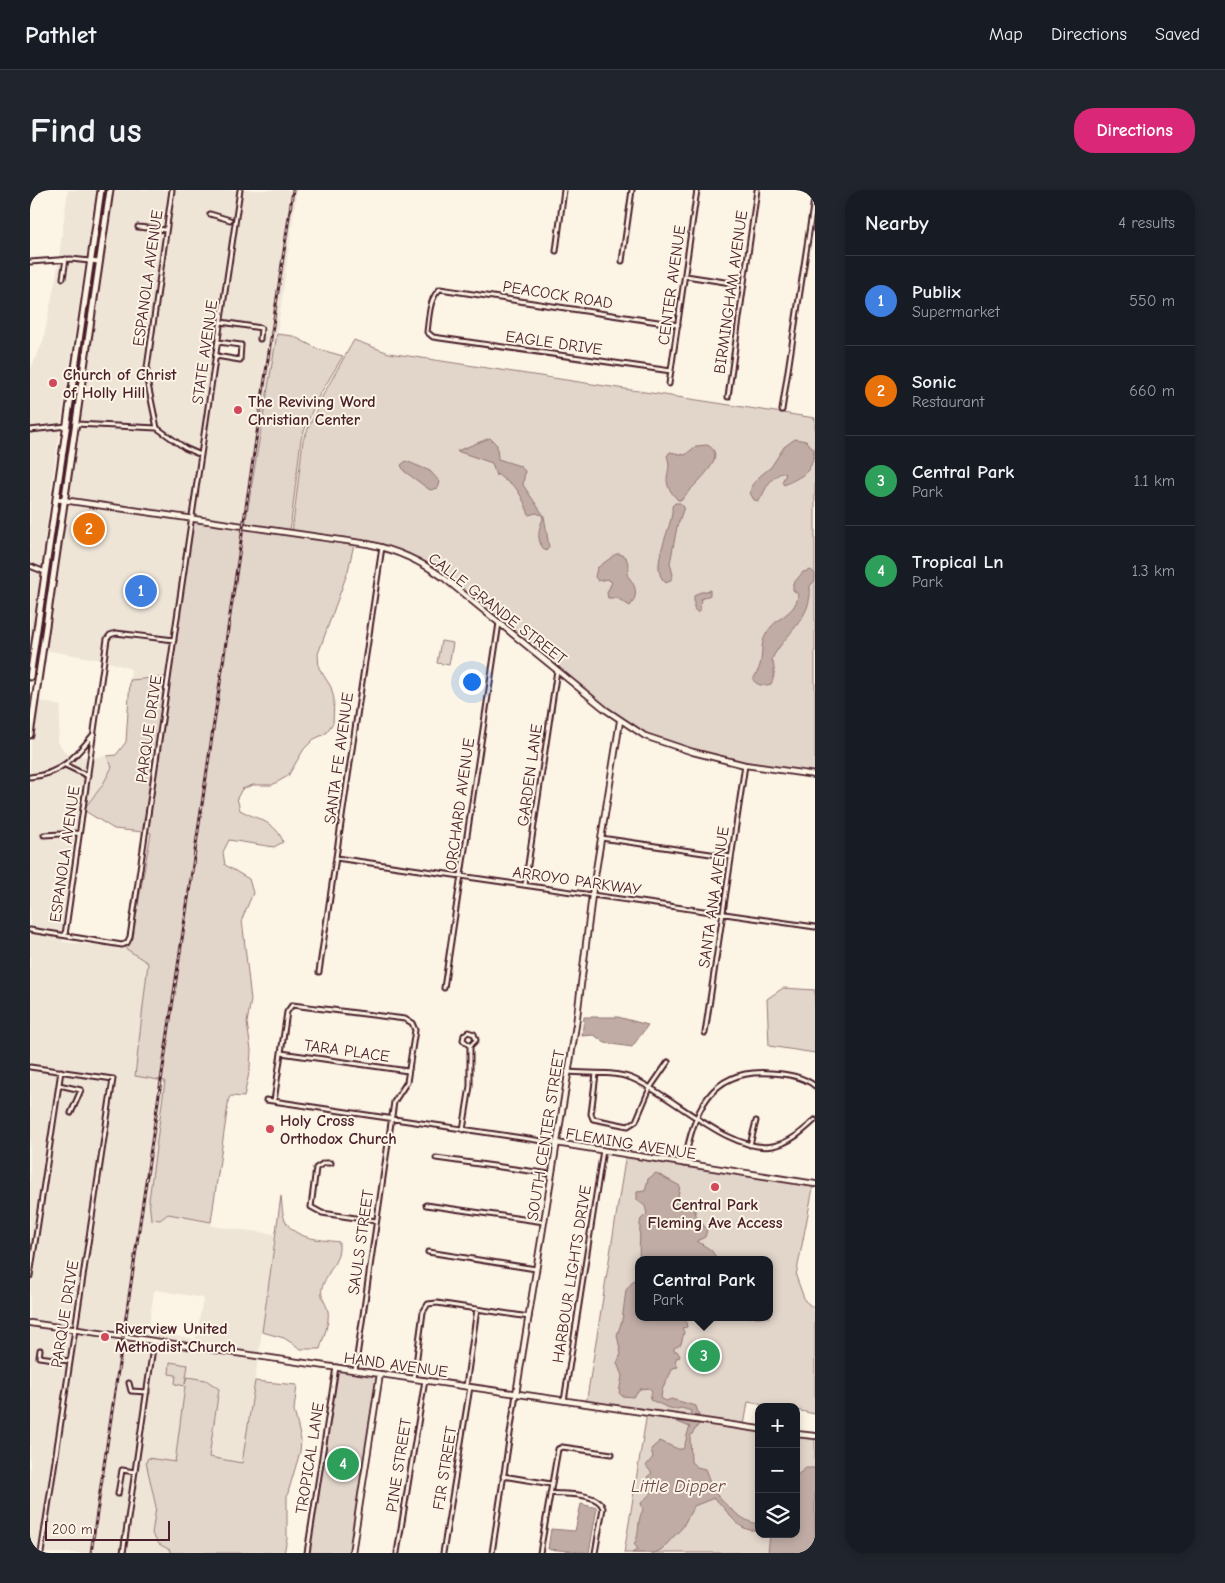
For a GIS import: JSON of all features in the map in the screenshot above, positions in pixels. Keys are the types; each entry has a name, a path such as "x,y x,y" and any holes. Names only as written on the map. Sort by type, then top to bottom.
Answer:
{"main road":[{"path":"30,677 101,190"},
{"path":"30,735 110,190"},
{"path":"36,639 42,651"}],"street":[{"name":"ESPANOLA AVENUE","path":"157,428 146,375 172,190"},
{"name":"STATE AVENUE","path":"192,518 240,190"},
{"path":"556,251 564,190"},
{"path":"622,261 632,190"},
{"name":"CENTER AVENUE","path":"670,384 697,190"},
{"name":"BIRMINGHAM AVENUE","path":"728,397 758,190"},
{"path":"782,410 815,192"},
{"path":"210,214 230,220"},
{"path":"138,227 166,230"},
{"path":"63,278 66,259"},
{"path":"30,262 66,259 99,262"},
{"path":"686,276 744,284"},
{"name":"PEACOCK ROAD","path":"433,337 427,332 435,293 440,289 678,325"},
{"path":"221,322 261,328 260,339"},
{"name":"EAGLE DRIVE","path":"433,337 671,371"},
{"path":"216,356 240,360 243,348 241,345 218,342"},
{"path":"75,424 157,428 185,448 201,455"},
{"path":"30,430 67,426"},
{"name":"CALLE GRANDE STREET","path":"56,499 395,550 431,568 620,721 657,741 745,765 815,775"},
{"name":"PARQUE DRIVE","path":"65,935 122,945 127,943 132,928 192,518"},
{"name":"SANTA FE AVENUE","path":"319,972 382,547"},
{"path":"30,566 45,572"},
{"name":"ORCHARD AVENUE","path":"444,988 499,623"},
{"name":"ESPANOLA AVENUE","path":"65,935 107,639 110,635 116,633 174,640"},
{"name":"GARDEN LANE","path":"525,885 557,670"},
{"name":"SOUTH CENTER STREET","path":"492,1553 567,1072 576,1025 592,895 620,721"},
{"path":"30,777 49,774 65,766 73,760 94,735"},
{"name":"SANTA ANA AVENUE","path":"705,1033 745,765"},
{"name":"ESPANOLA AVENUE","path":"65,766 88,776"},
{"path":"44,835 79,833"},
{"path":"601,838 731,857"},
{"name":"ARROYO PARKWAY","path":"336,858 815,927"},
{"path":"30,930 65,935"},
{"name":"SAULS STREET","path":"281,1053 287,1012 292,1005 405,1019 412,1023 415,1030 405,1087 394,1102 355,1370"},
{"path":"463,1130 470,1086 470,1046 463,1040 464,1035 468,1032 476,1037 475,1043 470,1046"},
{"path":"274,1101 281,1053"},
{"name":"TARA PLACE","path":"281,1053 408,1071"},
{"path":"596,1074 590,1114 597,1121 632,1125 650,1088 668,1062"},
{"path":"30,1067 61,1071 30,1276"},
{"name":"PARQUE DRIVE","path":"42,1553 69,1361 113,1079 61,1071"},
{"path":"567,1072 625,1076 650,1088 730,1138 750,1145 773,1146 789,1140 815,1120"},
{"path":"684,1165 696,1116 722,1083 746,1073 775,1074 802,1078 815,1086"},
{"path":"59,1085 81,1090 71,1112"},
{"name":"FLEMING AVENUE","path":"266,1100 603,1150 684,1165 815,1184"},
{"path":"750,1145 756,1121"},
{"name":"HARBOUR LIGHTS DRIVE","path":"564,1401 603,1150"},
{"path":"436,1158 551,1174"},
{"path":"331,1163 324,1163 316,1168 311,1207 322,1213 376,1221"},
{"path":"426,1205 544,1222"},
{"path":"428,1252 537,1269"},
{"path":"414,1379 423,1312 428,1304 437,1302 530,1317"},
{"name":"FIR STREET","path":"443,1553 468,1387 477,1309"},
{"name":"HAND AVENUE","path":"30,1323 755,1428"},
{"path":"123,1553 154,1341"},
{"path":"40,1350 39,1357 69,1361"},
{"name":"TROPICAL LANE","path":"307,1553 336,1368"},
{"path":"352,1553 380,1374"},
{"name":"PINE STREET","path":"397,1553 425,1380"},
{"path":"128,1383 131,1391 147,1392"},
{"path":"800,1434 815,1436"},
{"path":"540,1553 556,1452 562,1447 612,1454"},
{"path":"118,1494 122,1470 135,1472"},
{"path":"503,1476 551,1484"},
{"path":"550,1493 594,1499 601,1504 603,1508 596,1553"}],"shaded area":[{"path":"68,190 96,190 86,258 59,256"},
{"path":"112,190 170,190 164,228 137,225 136,229 164,232 144,375 154,425 79,421"},
{"path":"174,190 237,190 200,451 186,445 159,427 148,375","holes":["210,211 232,218 231,222 208,216"]},
{"path":"242,190 297,190 277,334 245,525 194,516 218,358 240,362 245,349 242,342 220,340 222,324 259,330 257,341 261,341 264,329 262,326 223,320"},
{"path":"59,261 63,261 61,280 65,280 68,261 85,263 61,424 30,428 30,370 43,342"},
{"path":"277,334 293,336 318,349 343,356 316,401 301,439 290,531 245,525"},
{"path":"354,340 389,353 815,418 815,775 745,765 657,741 620,721 431,568 395,550 292,533 303,440 323,395"},
{"path":"78,426 155,430 183,450 199,456 190,515 67,498"},
{"path":"60,429 41,568 30,563 30,432"},
{"path":"66,503 189,520 172,638 110,632 105,638 102,660 44,650"},
{"path":"193,522 354,544 348,571 318,654 319,668 331,687 334,699 333,723 325,734 314,739 304,749 288,776 272,785 253,785 242,789 237,798 240,810 271,825 280,835 283,842 274,847 229,840 223,852 225,865 249,879 253,893 242,919 251,1000 247,1023 251,1050 250,1068 244,1097 231,1096 229,1098 211,1222 168,1214 160,1220 151,1219 149,1200 165,1081 135,1076 148,963 125,948 129,945 132,937 151,833 148,832"},
{"path":"30,568 41,573 30,643"},
{"path":"115,635 171,642 166,677 130,680 131,669 106,661 109,640"},
{"path":"441,641 453,643 449,665 437,663"},
{"path":"166,677 143,832 114,829 85,811 86,806 102,786 112,767 107,756 116,755 126,742 130,680"},
{"path":"37,700 61,706 58,742 66,754 74,755 60,766 30,775 30,750"},
{"path":"79,756 88,757 77,831 42,833 42,838 77,835 63,932 30,928 30,779 39,779 61,770"},
{"path":"107,756 112,767 102,786 86,806 93,757"},
{"path":"30,933 63,937 63,942 125,948 148,963 135,1075 165,1080 149,1200 168,1214 211,1222 212,1226 275,1234 259,1354 77,1328 115,1078 30,1065","holes":["156,1290 203,1298 196,1339 148,1332 154,1292"]},
{"path":"783,988 815,990 815,1053 769,1046 767,999"},
{"path":"30,1069 59,1073 30,1261"},
{"path":"63,1074 110,1081 72,1327 30,1320 30,1290"},
{"path":"626,1154 814,1183 796,1276 805,1301 815,1309 815,1414 800,1411 800,1403 748,1402 744,1426 755,1428 755,1538 800,1538 800,1434 815,1436 815,1553 624,1553 647,1413 586,1404"},
{"path":"281,1196 284,1218 289,1227 301,1235 339,1242 336,1261 322,1288 322,1295 328,1315 320,1349 301,1349 284,1338 262,1332"},
{"path":"30,1325 72,1332 67,1358 42,1355 43,1348 38,1348 39,1359 67,1363 39,1553 30,1553"},
{"path":"76,1332 152,1343 145,1390 132,1389 131,1381 126,1381 129,1393 144,1394 133,1469 123,1468 120,1470 116,1496 120,1496 124,1473 132,1474 121,1553 44,1553"},
{"path":"156,1344 258,1359 243,1464 209,1457 219,1389 180,1434 175,1463 149,1458 150,1482 156,1507 152,1534 159,1544 170,1550 170,1553 125,1553"},
{"path":"170,1362 188,1365 185,1384 187,1377 206,1380 219,1389 209,1457 242,1463 255,1381 297,1385 294,1410 301,1440 300,1452 287,1496 287,1539 284,1553 170,1553 170,1550 159,1544 152,1534 156,1507 146,1462 148,1458 175,1462 185,1386 175,1384 176,1375 169,1374"},
{"path":"338,1370 378,1376 350,1553 309,1553"}],"water":[{"path":"490,438 497,445 498,459 520,466 525,471 523,485 544,516 549,547 546,551 539,540 542,515 536,513 529,515 519,493 513,485 497,474 496,476 492,463 457,451"},
{"path":"795,439 806,441 814,450 809,469 801,476 784,485 782,482 786,474 784,472 779,474 768,484 759,501 754,500 750,493 752,485 771,467 784,447"},
{"path":"707,445 714,450 715,457 712,465 682,500 678,500 668,487 669,462 667,456 670,452 685,455 696,446"},
{"path":"406,461 430,471 440,482 438,488 430,490 404,471 401,465"},
{"path":"675,503 680,503 684,507 677,527 670,563 673,575 670,581 666,583 661,576 659,567 660,557 670,524 672,506"},
{"path":"616,554 626,557 629,568 627,575 634,586 635,598 630,606 617,598 608,598 607,593 612,582 607,579 598,581 595,577 597,568"},
{"path":"811,570 815,574 815,580 810,586 810,598 807,608 797,626 772,659 774,672 771,684 759,684 753,680 759,669 764,637 771,627 795,605 798,594 793,590 793,584 803,572"},
{"path":"710,590 710,595 701,599 700,611 698,613 694,609 694,596"},
{"path":"584,1017 618,1017 648,1025 632,1047 605,1043 594,1035 582,1036"},
{"path":"656,1173 680,1186 678,1196 681,1201 693,1204 696,1215 707,1230 705,1237 697,1241 711,1250 715,1256 639,1256 640,1224 641,1219 647,1214 645,1206 637,1200 637,1192 645,1191 648,1179"},
{"path":"635,1279 635,1321 686,1321 687,1327 682,1328 684,1332 681,1344 674,1348 674,1351 677,1351 680,1356 679,1358 677,1357 675,1362 678,1367 673,1368 662,1390 661,1398 666,1401 671,1399 696,1406 699,1416 690,1415 691,1411 681,1408 670,1408 650,1400 652,1391 649,1388 640,1389 633,1397 622,1396 619,1393 622,1376 617,1363 621,1354 617,1335 622,1321 626,1290"},
{"name":"Little Dipper","path":"675,1421 699,1424 690,1437 691,1462 697,1467 705,1469 712,1488 720,1499 740,1516 755,1523 755,1530 739,1525 714,1498 694,1506 682,1528 661,1550 654,1553 632,1553 638,1549 634,1544 643,1510 641,1503 653,1491 647,1486 650,1483 647,1477 652,1473 646,1466 653,1457 651,1449 660,1441 678,1449 683,1449 690,1427"},
{"path":"806,1468 815,1468 815,1553 768,1553 770,1538 800,1538 800,1473"},
{"path":"581,1504 597,1508 589,1553 548,1549 551,1529 575,1531"}],"railway":[{"path":"91,1553 293,190"}],"place":[{"name":"Church of Christ of Holly Hill","path":"53,383"},
{"name":"The Reviving Word Christian Center","path":"238,410"},
{"name":"Sonic","path":"89,529"},
{"name":"Publix","path":"141,591"},
{"name":"Holy Cross Orthodox Church","path":"270,1129"},
{"name":"Central Park Fleming Ave Access","path":"715,1187"},
{"name":"Riverview United Methodist Church","path":"105,1337"},
{"name":"Central Park","path":"704,1356"},
{"name":"Tropical Ln","path":"343,1464"}]}
